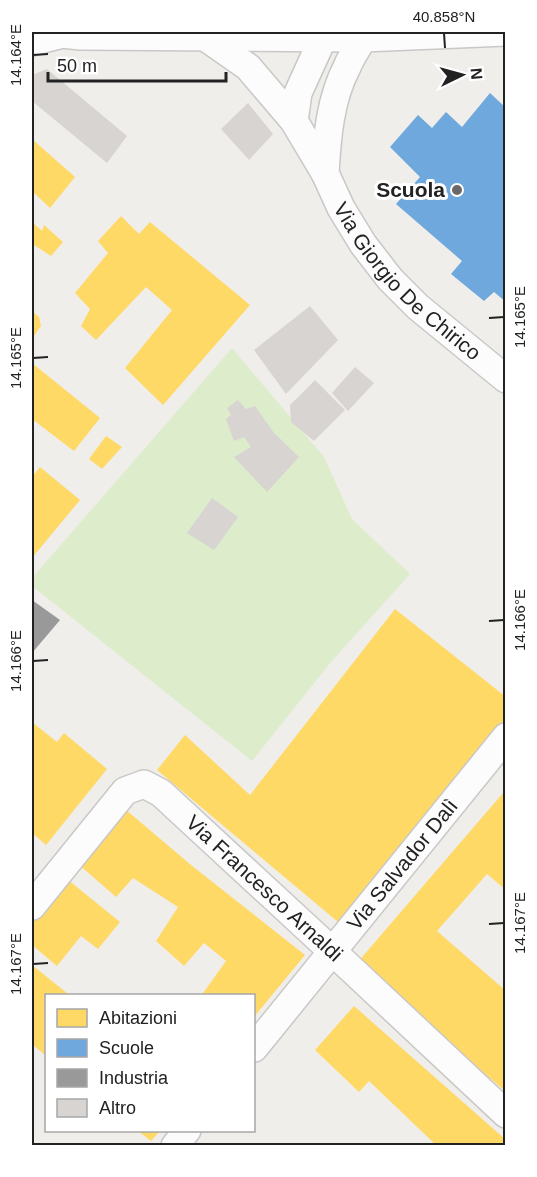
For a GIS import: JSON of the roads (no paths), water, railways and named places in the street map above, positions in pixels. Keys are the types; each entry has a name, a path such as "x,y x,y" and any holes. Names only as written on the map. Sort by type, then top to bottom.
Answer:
{"street":[{"path":"32,42 59,33 80,36 363,38 506,32"},
{"name":"Via Giorgio De Chirico","path":"205,37 248,67 294,121 325,173 341,208 363,244 390,279 418,307 506,379"},
{"path":"294,121 298,93 323,38"},
{"name":"Via Giorgio De Chirico","path":"325,173 328,127 337,94 346,68 363,38"},
{"name":"Via Salvador Dalì","path":"255,1047 506,737"},
{"name":"Via Francesco Arnaldi","path":"32,906 125,791 144,784 161,793 506,1114"},
{"path":"175,1146 186,1132"}],"place":[{"name":"Scuola","path":"457,190"}]}
